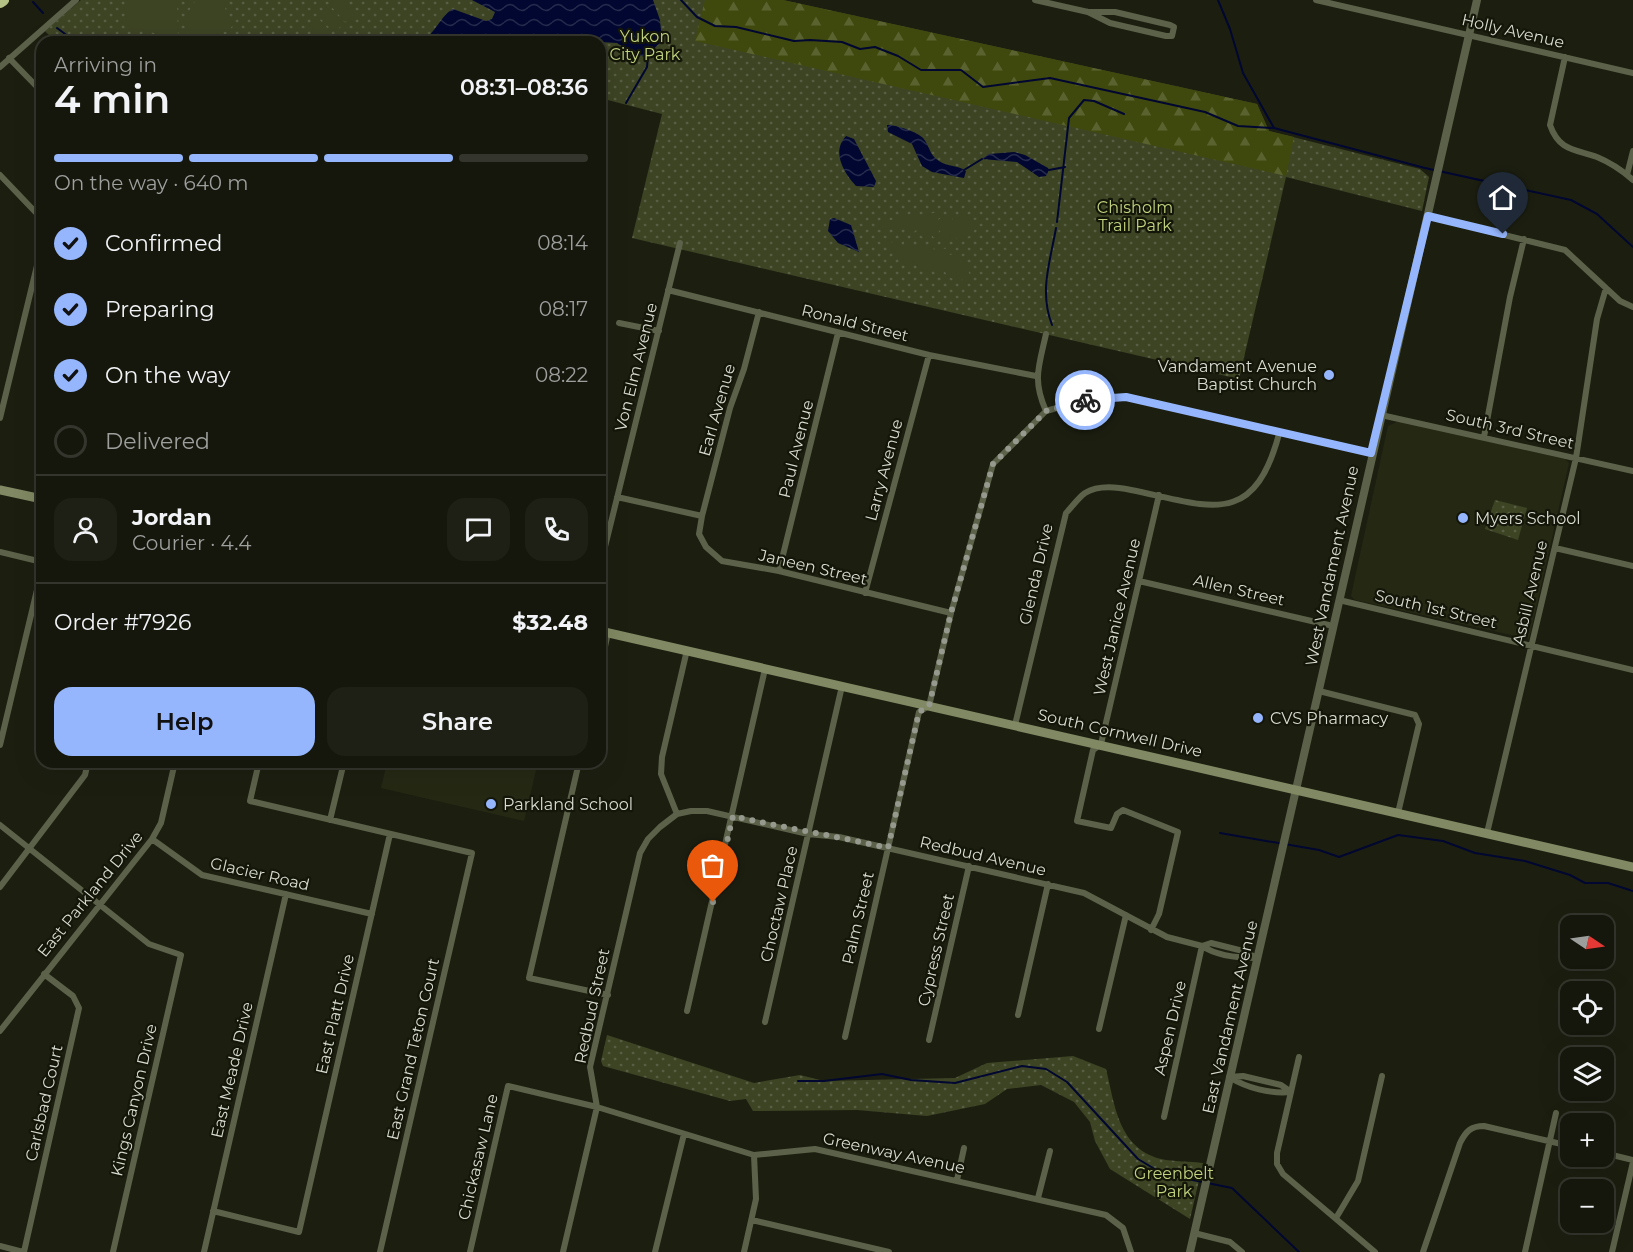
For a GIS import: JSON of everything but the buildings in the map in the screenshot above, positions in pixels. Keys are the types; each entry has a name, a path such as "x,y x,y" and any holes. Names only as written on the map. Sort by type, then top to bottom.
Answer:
{"main road":[{"path":"0,490 36,498"},
{"name":"South Cornwell Drive","path":"606,632 1297,788 1633,867"}],"street":[{"path":"0,67 76,0"},
{"path":"1035,0 1089,12 1114,12 1170,24 1174,27 1174,32 1172,36 1110,23 1089,12"},
{"name":"Holly Avenue","path":"1316,0 1633,73"},
{"name":"West Vandament Avenue","path":"1297,788 1371,453 1477,0"},
{"path":"1565,57 1550,125 1553,134 1568,150 1599,158 1633,180"},
{"path":"9,58 36,86"},
{"path":"1627,175 1633,151"},
{"path":"0,175 36,213"},
{"path":"1428,216 1565,250 1620,301 1633,307"},
{"path":"1484,436 1510,297 1524,239"},
{"name":"Von Elm Avenue","path":"606,542 680,243"},
{"path":"0,418 36,270"},
{"name":"Asbill Avenue","path":"1487,832 1576,458 1597,320 1606,288"},
{"name":"Ronald Street","path":"668,290 929,355 1036,376"},
{"name":"Earl Avenue","path":"702,516 730,408 744,369 759,312"},
{"path":"619,323 658,331"},
{"name":"Paul Avenue","path":"780,572 838,333"},
{"path":"1047,334 1036,376 1037,391 1046,411 1089,399 1126,397 1279,434 1371,453"},
{"name":"Larry Avenue","path":"865,593 929,355"},
{"name":"Palm Street","path":"844,1037 919,712 929,706 951,613 993,464 1046,411"},
{"name":"South 3rd Street","path":"1381,415 1484,436 1633,471"},
{"name":"Glenda Drive","path":"1015,725 1066,513 1086,492 1113,486 1208,506 1226,504 1244,496 1259,484 1271,464 1279,434"},
{"name":"West Janice Avenue","path":"1151,930 1159,914 1178,832 1123,810 1117,814 1111,828 1077,821 1093,750 1101,744 1159,495"},
{"path":"617,497 702,516"},
{"name":"Janeen Street","path":"702,516 699,534 706,547 722,561 780,572 951,613"},
{"path":"1555,548 1633,566"},
{"path":"0,552 36,561"},
{"name":"Allen Street","path":"1139,581 1333,626"},
{"path":"0,745 36,594"},
{"name":"South 1st Street","path":"1339,600 1633,670"},
{"path":"677,814 665,788 661,765 687,650"},
{"path":"687,1011 765,669"},
{"name":"Choctaw Place","path":"765,1022 842,686"},
{"path":"1318,691 1414,715 1419,724 1398,813"},
{"path":"0,887 85,775 87,768"},
{"name":"East Parkland Drive","path":"0,1031 152,839 161,823 174,768"},
{"path":"258,768 250,801 390,834"},
{"path":"330,820 343,768"},
{"path":"578,768 529,978 608,994"},
{"name":"East Vandament Avenue","path":"1190,1252 1297,788"},
{"name":"Redbud Avenue","path":"677,814 707,811 808,834 839,837 1048,884 1084,893 1151,930 1225,954 1257,958"},
{"name":"Redbud Street","path":"563,1252 597,1107 590,1067 640,853 648,839 677,814"},
{"path":"0,825 98,905"},
{"name":"East Grand Teton Court","path":"380,1252 472,853 390,834"},
{"name":"East Platt Drive","path":"213,1211 299,1232 390,834"},
{"name":"Glacier Road","path":"152,839 202,875 372,914"},
{"name":"Cypress Street","path":"929,1040 969,866"},
{"path":"1018,1016 1048,884"},
{"name":"East Meade Drive","path":"204,1252 286,894"},
{"name":"Kings Canyon Drive","path":"98,905 149,944 181,955 113,1252"},
{"path":"1099,1029 1126,915"},
{"name":"Redbud Avenue","path":"1202,946 1211,943 1257,958"},
{"name":"Aspen Drive","path":"1164,1117 1202,946"},
{"path":"1225,954 1227,947"},
{"name":"Carlsbad Court","path":"24,1252 79,1008 73,996 44,974"},
{"path":"1299,1057 1277,1164 1283,1174 1375,1252"},
{"path":"1229,1077 1241,1085 1279,1093 1291,1092"},
{"path":"1336,1218 1358,1181 1382,1077"},
{"name":"Chickasaw Lane","path":"470,1252 508,1086 597,1107"},
{"name":"Greenway Avenue","path":"597,1107 754,1155 815,1149 1106,1215 1123,1228 1131,1252"},
{"path":"1525,1252 1556,1113"},
{"path":"1423,1252 1460,1143 1466,1132 1475,1126 1484,1126 1560,1144"},
{"path":"654,1252 684,1134"},
{"path":"957,1180 964,1148"},
{"path":"1038,1198 1050,1151"},
{"path":"744,1252 756,1199 754,1155"},
{"path":"1612,1252 1633,1161 1614,1156"},
{"path":"752,1220 889,1252"},
{"path":"1194,1233 1230,1242 1242,1252"},
{"path":"0,1246 24,1252"}],"shaded area":[{"name":"Myers School","path":"1399,421 1565,459 1569,463 1529,639 1355,600 1351,596 1388,426"},
{"name":"Parkland School","path":"386,768 537,768 524,821 381,788"}],"green space":[{"name":"Chisholm Trail Park","path":"81,0 783,0 1257,104 1269,131 1420,169 1429,177 1422,211 1286,177 1239,379 632,238 662,114 606,100 606,36 50,36 45,31"},
{"path":"130,0 177,0 178,36 130,28 125,15"},
{"path":"197,0 222,0 232,26 229,31 203,36 188,36 187,23 193,4"},
{"path":"340,0 354,15 345,22 330,5"},
{"path":"705,0 783,0 1257,104 1269,131 1294,137 1286,176 695,41"},
{"path":"328,7 343,24 335,32 320,14"},
{"path":"317,17 332,33 329,36 320,36 309,24"},
{"path":"915,211 921,218 933,213 941,213 938,220 945,215 953,215 952,220 968,215 972,216 971,221 985,217 970,236 958,239 951,234 949,242 942,238 940,230 934,238 930,232 922,237 918,228 913,233 905,233 908,225 876,230 884,223 905,217"},
{"path":"875,233 904,249 904,240 912,243 915,249 921,243 927,250 933,246 935,255 940,250 948,248 947,256 956,253 964,259 973,284 965,282 957,275 955,279 948,277 944,270 942,275 930,265 930,272 919,268 913,260 909,265 904,264 898,255 877,239"},
{"path":"1495,500 1527,508 1518,540 1485,529"},
{"name":"Greenbelt Park","path":"607,1035 754,1083 800,1075 824,1081 955,1078 987,1063 1073,1056 1106,1069 1121,1123 1127,1135 1136,1145 1161,1159 1203,1163 1190,1219 1110,1169 1095,1141 1090,1122 1074,1102 1041,1085 1007,1089 985,1104 927,1116 857,1110 753,1111 746,1099 730,1101 603,1066 601,1061"}],"water":[{"path":"472,0 653,0 660,20 662,41 645,57 632,53 617,43 606,42 606,36 428,36 445,15 453,9 486,21 492,19 495,12"},
{"path":"887,125 906,129 920,136 936,159 966,171 964,178 932,172 922,166 912,144 888,132"},
{"path":"846,136 854,139 876,181 874,187 856,186 847,175 839,155"},
{"path":"1014,152 1025,155 1048,168 1046,176 1039,177 1017,162 982,159 989,154"},
{"path":"834,218 851,225 859,252 838,243 828,231 830,219"}],"waterway":[{"path":"681,0 697,17 715,26 736,27 794,41 842,42 860,49 875,47 898,56 921,70 961,70 983,87 1050,78 1205,112 1238,126 1274,128 1425,168 1571,200 1597,214 1633,247"},
{"path":"1218,0 1230,29 1243,73 1274,128"},
{"path":"33,2 43,13"},
{"path":"57,28 68,36"},
{"path":"626,103 647,67 648,55"},
{"path":"1057,222 1069,118 1084,100 1094,101 1124,114"},
{"path":"964,170 982,159"},
{"path":"1049,170 1065,167"},
{"path":"1052,325 1048,313 1046,289 1056,228"},
{"path":"1220,833 1319,850 1339,857 1398,835 1443,841 1475,853 1525,861 1570,875 1585,883 1608,883 1633,891"},
{"path":"798,1081 824,1081 882,1074 911,1080 955,1083 1022,1066 1046,1069 1067,1082 1138,1159 1163,1174 1232,1188 1299,1252"}],"way so far":[{"path":"713,902 733,816 808,834 839,837 888,848 919,712 929,706 951,613 993,464 1046,411 1085,400"}],"place":[{"name":"Vandament Avenue Baptist Church","path":"1329,375"},
{"name":"Myers School","path":"1463,518"},
{"name":"CVS Pharmacy","path":"1258,718"},
{"name":"Parkland School","path":"491,804"}],"route":[{"path":"1085,400 1126,397 1279,434 1371,453 1428,216 1503,234"}],"park label":[{"name":"Yukon City Park","path":"645,45"}]}
